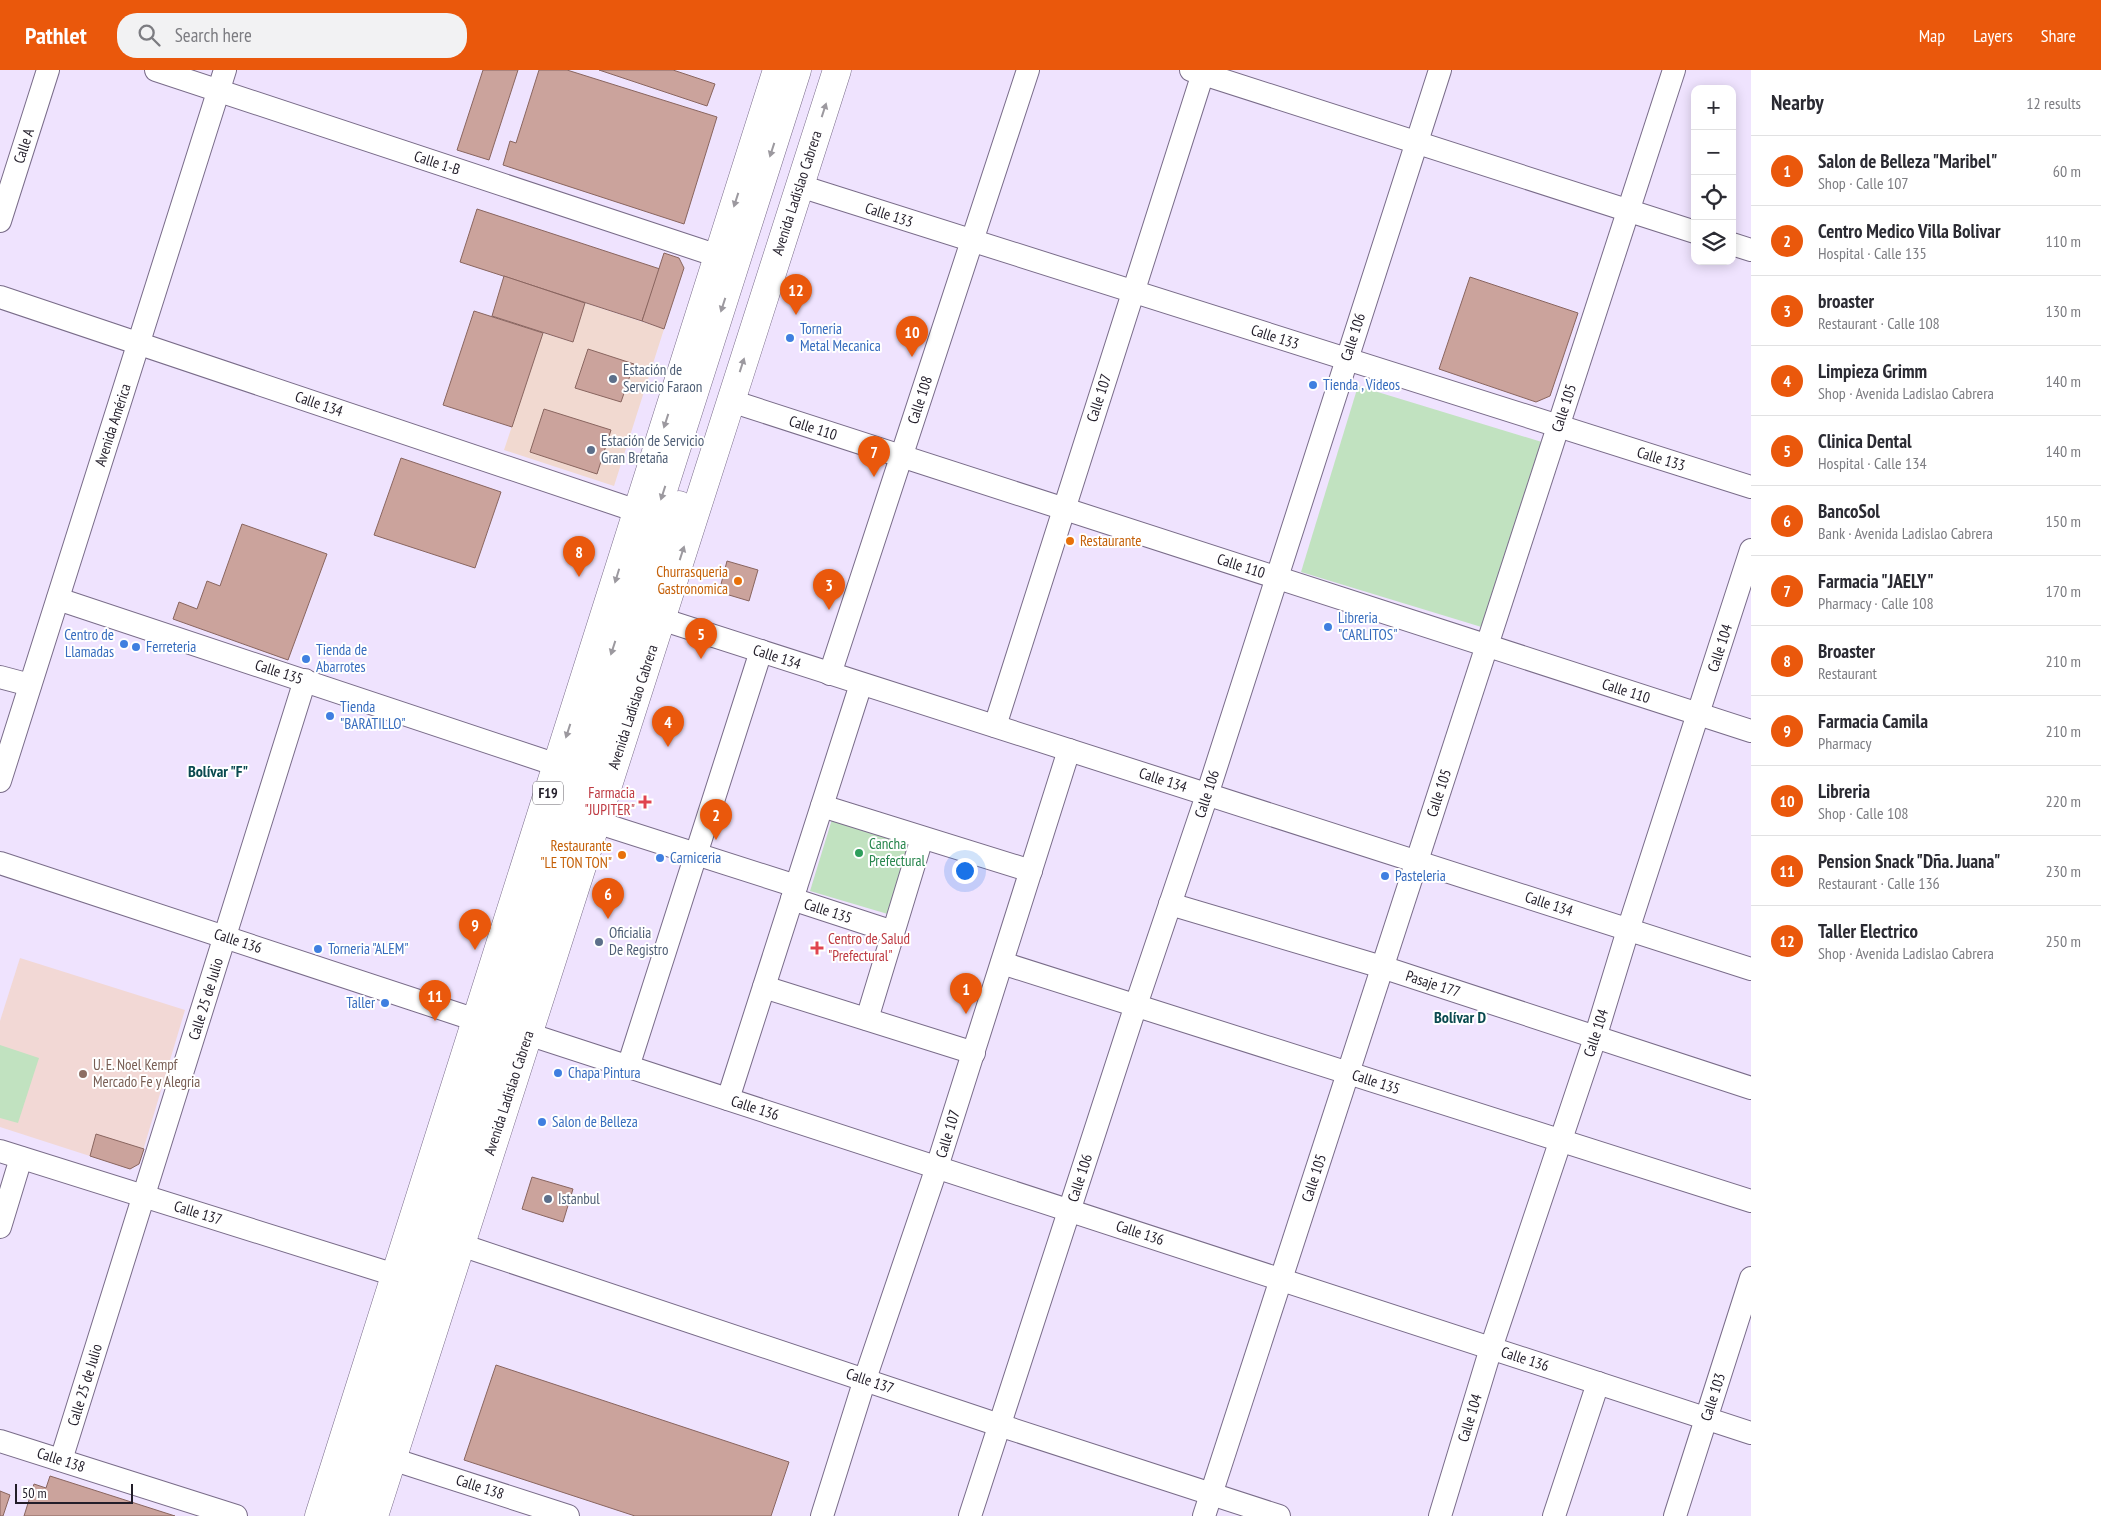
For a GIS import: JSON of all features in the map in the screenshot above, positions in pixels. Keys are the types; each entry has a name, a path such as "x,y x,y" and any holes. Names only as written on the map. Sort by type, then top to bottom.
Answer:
{"main road":[{"name":"F19","path":"319,1516 777,70"},
{"name":"F19","path":"336,1516 798,70"},
{"name":"Avenida Ladislao Cabrera","path":"358,1516 817,70"},
{"name":"Avenida Ladislao Cabrera","path":"374,1516 837,70"}],"street":[{"name":"Calle A","path":"0,221 48,70"},
{"name":"Calle 1-B","path":"156,70 222,80 718,256"},
{"name":"Calle 108","path":"830,674 1028,70"},
{"name":"Calle 106","path":"970,1516 1136,1005 1207,795 1275,577 1440,70"},
{"name":"Calle 105","path":"1204,1516 1674,70"},
{"path":"1199,71 1691,231"},
{"name":"Calle 107","path":"994,726 1133,292 1199,71"},
{"name":"Avenida América","path":"0,781 222,80"},
{"name":"Calle 133","path":"800,186 1751,487"},
{"path":"1736,245 1751,250"},
{"name":"Calle 134","path":"0,297 139,342 637,512"},
{"name":"Calle 110","path":"730,401 1751,731"},
{"name":"Calle 104","path":"1440,1516 1492,1348 1595,1038 1751,550"},
{"name":"Calle 135","path":"58,599 557,765"},
{"name":"Calle 134","path":"661,619 1751,969"},
{"path":"628,1067 698,854 761,651"},
{"path":"0,677 30,685"},
{"name":"Calle 25 de Julio","path":"61,1460 305,680"},
{"path":"728,1099 862,684"},
{"name":"Calle 107","path":"822,1516 865,1379 937,1168 1069,750"},
{"path":"822,806 1031,871"},
{"name":"Calle 135","path":"596,822 698,854 893,932"},
{"path":"867,1019 922,838"},
{"name":"Calle 136","path":"0,863 476,1020"},
{"name":"Pasaje 177","path":"1170,904 1382,967 1751,1088"},
{"name":"Calle 135","path":"1002,963 1751,1201"},
{"path":"764,986 974,1053"},
{"name":"Calle 136","path":"528,1034 1751,1433"},
{"name":"Calle 137","path":"0,1151 395,1275"},
{"path":"0,1227 21,1158"},
{"name":"Calle 137","path":"461,1245 999,1425 1280,1516"},
{"name":"Calle 103","path":"1675,1516 1751,1278"},
{"path":"1554,1516 1598,1383"},
{"name":"Calle 138","path":"0,1441 236,1516"},
{"name":"Calle 138","path":"392,1459 521,1509 568,1516"}],"shaded area":[{"path":"585,303 664,329 614,486 504,450 543,333 572,342"},
{"name":"U. E. Noel Kempf Mercado Fe y Alegria","path":"20,958 185,1010 139,1164 130,1169 0,1127 0,1021"}],"green space":[{"path":"1358,386 1545,443 1488,629 1301,572"},
{"path":"833,816 914,840 891,915 810,891"},
{"path":"0,1045 39,1058 18,1123 0,1118"}],"building":[{"path":"483,70 518,70 489,160 457,150"},
{"path":"539,70 567,70 717,117 684,224 503,165 510,141 516,143"},
{"path":"599,70 673,70 715,84 707,106"},
{"path":"477,209 660,269 642,321 460,262"},
{"path":"664,253 679,258 684,268 664,329 642,321"},
{"path":"504,276 585,303 573,342 492,316"},
{"path":"1470,277 1578,313 1550,396 1536,402 1439,369"},
{"path":"474,311 543,333 512,427 443,405"},
{"path":"588,349 634,364 621,402 575,388"},
{"path":"544,409 611,430 597,474 530,452"},
{"path":"401,458 501,492 475,568 374,535"},
{"path":"242,524 327,554 288,660 173,619 179,602 197,609 207,581 220,586"},
{"name":"Churrasqueria Gastronomica","path":"727,561 758,570 749,601 719,592"},
{"path":"96,1134 144,1149 139,1164 130,1169 90,1156"},
{"name":"Istanbul","path":"532,1177 573,1189 563,1222 522,1209"},
{"path":"496,1365 789,1462 771,1516 635,1516 464,1460"},
{"path":"50,1476 175,1516 24,1516 34,1484 46,1488"},
{"path":"0,1491 10,1495 3,1516 0,1516"}],"place":[{"name":"Taller Electrico","path":"796,315"},
{"name":"Torneria Metal Mecanica","path":"790,338"},
{"name":"Libreria","path":"912,357"},
{"name":"Estación de Servicio Faraon","path":"613,379"},
{"name":"Tienda , Videos","path":"1313,385"},
{"name":"Estación de Servicio Gran Bretaña","path":"591,450"},
{"name":"Farmacia \"JAELY\"","path":"874,477"},
{"name":"Restaurante","path":"1070,541"},
{"name":"Broaster","path":"579,577"},
{"name":"Churrasqueria Gastronomica","path":"738,581"},
{"name":"broaster","path":"829,610"},
{"name":"Libreria \"CARLITOS\"","path":"1328,627"},
{"name":"Centro de Llamadas","path":"124,644"},
{"name":"Ferreteria","path":"136,647"},
{"name":"Tienda de Abarrotes","path":"306,659"},
{"name":"Clinica Dental","path":"701,659"},
{"name":"Tienda \"BARATILLO\"","path":"330,716"},
{"name":"Limpieza Grimm","path":"668,747"},
{"name":"Farmacia \"JUPITER\"","path":"645,802"},
{"name":"Centro Medico Villa Bolivar","path":"716,840"},
{"name":"Cancha Prefectural","path":"859,853"},
{"name":"Restaurante \"LE TON TON\"","path":"622,855"},
{"name":"Carniceria","path":"660,858"},
{"name":"Pasteleria","path":"1385,876"},
{"name":"BancoSol","path":"608,919"},
{"name":"Oficialia De Registro","path":"599,942"},
{"name":"Centro de Salud \"Prefectural\"","path":"817,948"},
{"name":"Torneria \"ALEM\"","path":"318,949"},
{"name":"Farmacia Camila","path":"475,950"},
{"name":"Taller","path":"385,1003"},
{"name":"Salon de Belleza \"Maribel\"","path":"966,1014"},
{"name":"Pension Snack \"Dña. Juana\"","path":"435,1021"},
{"name":"Chapa Pintura","path":"558,1073"},
{"name":"U. E. Noel Kempf Mercado Fe y Alegria","path":"83,1074"},
{"name":"Salon de Belleza","path":"542,1122"},
{"name":"Istanbul","path":"548,1199"}],"district":[{"name":"Bolívar \"F\"","path":"218,771"},
{"name":"Bolívar D","path":"1460,1017"}]}
